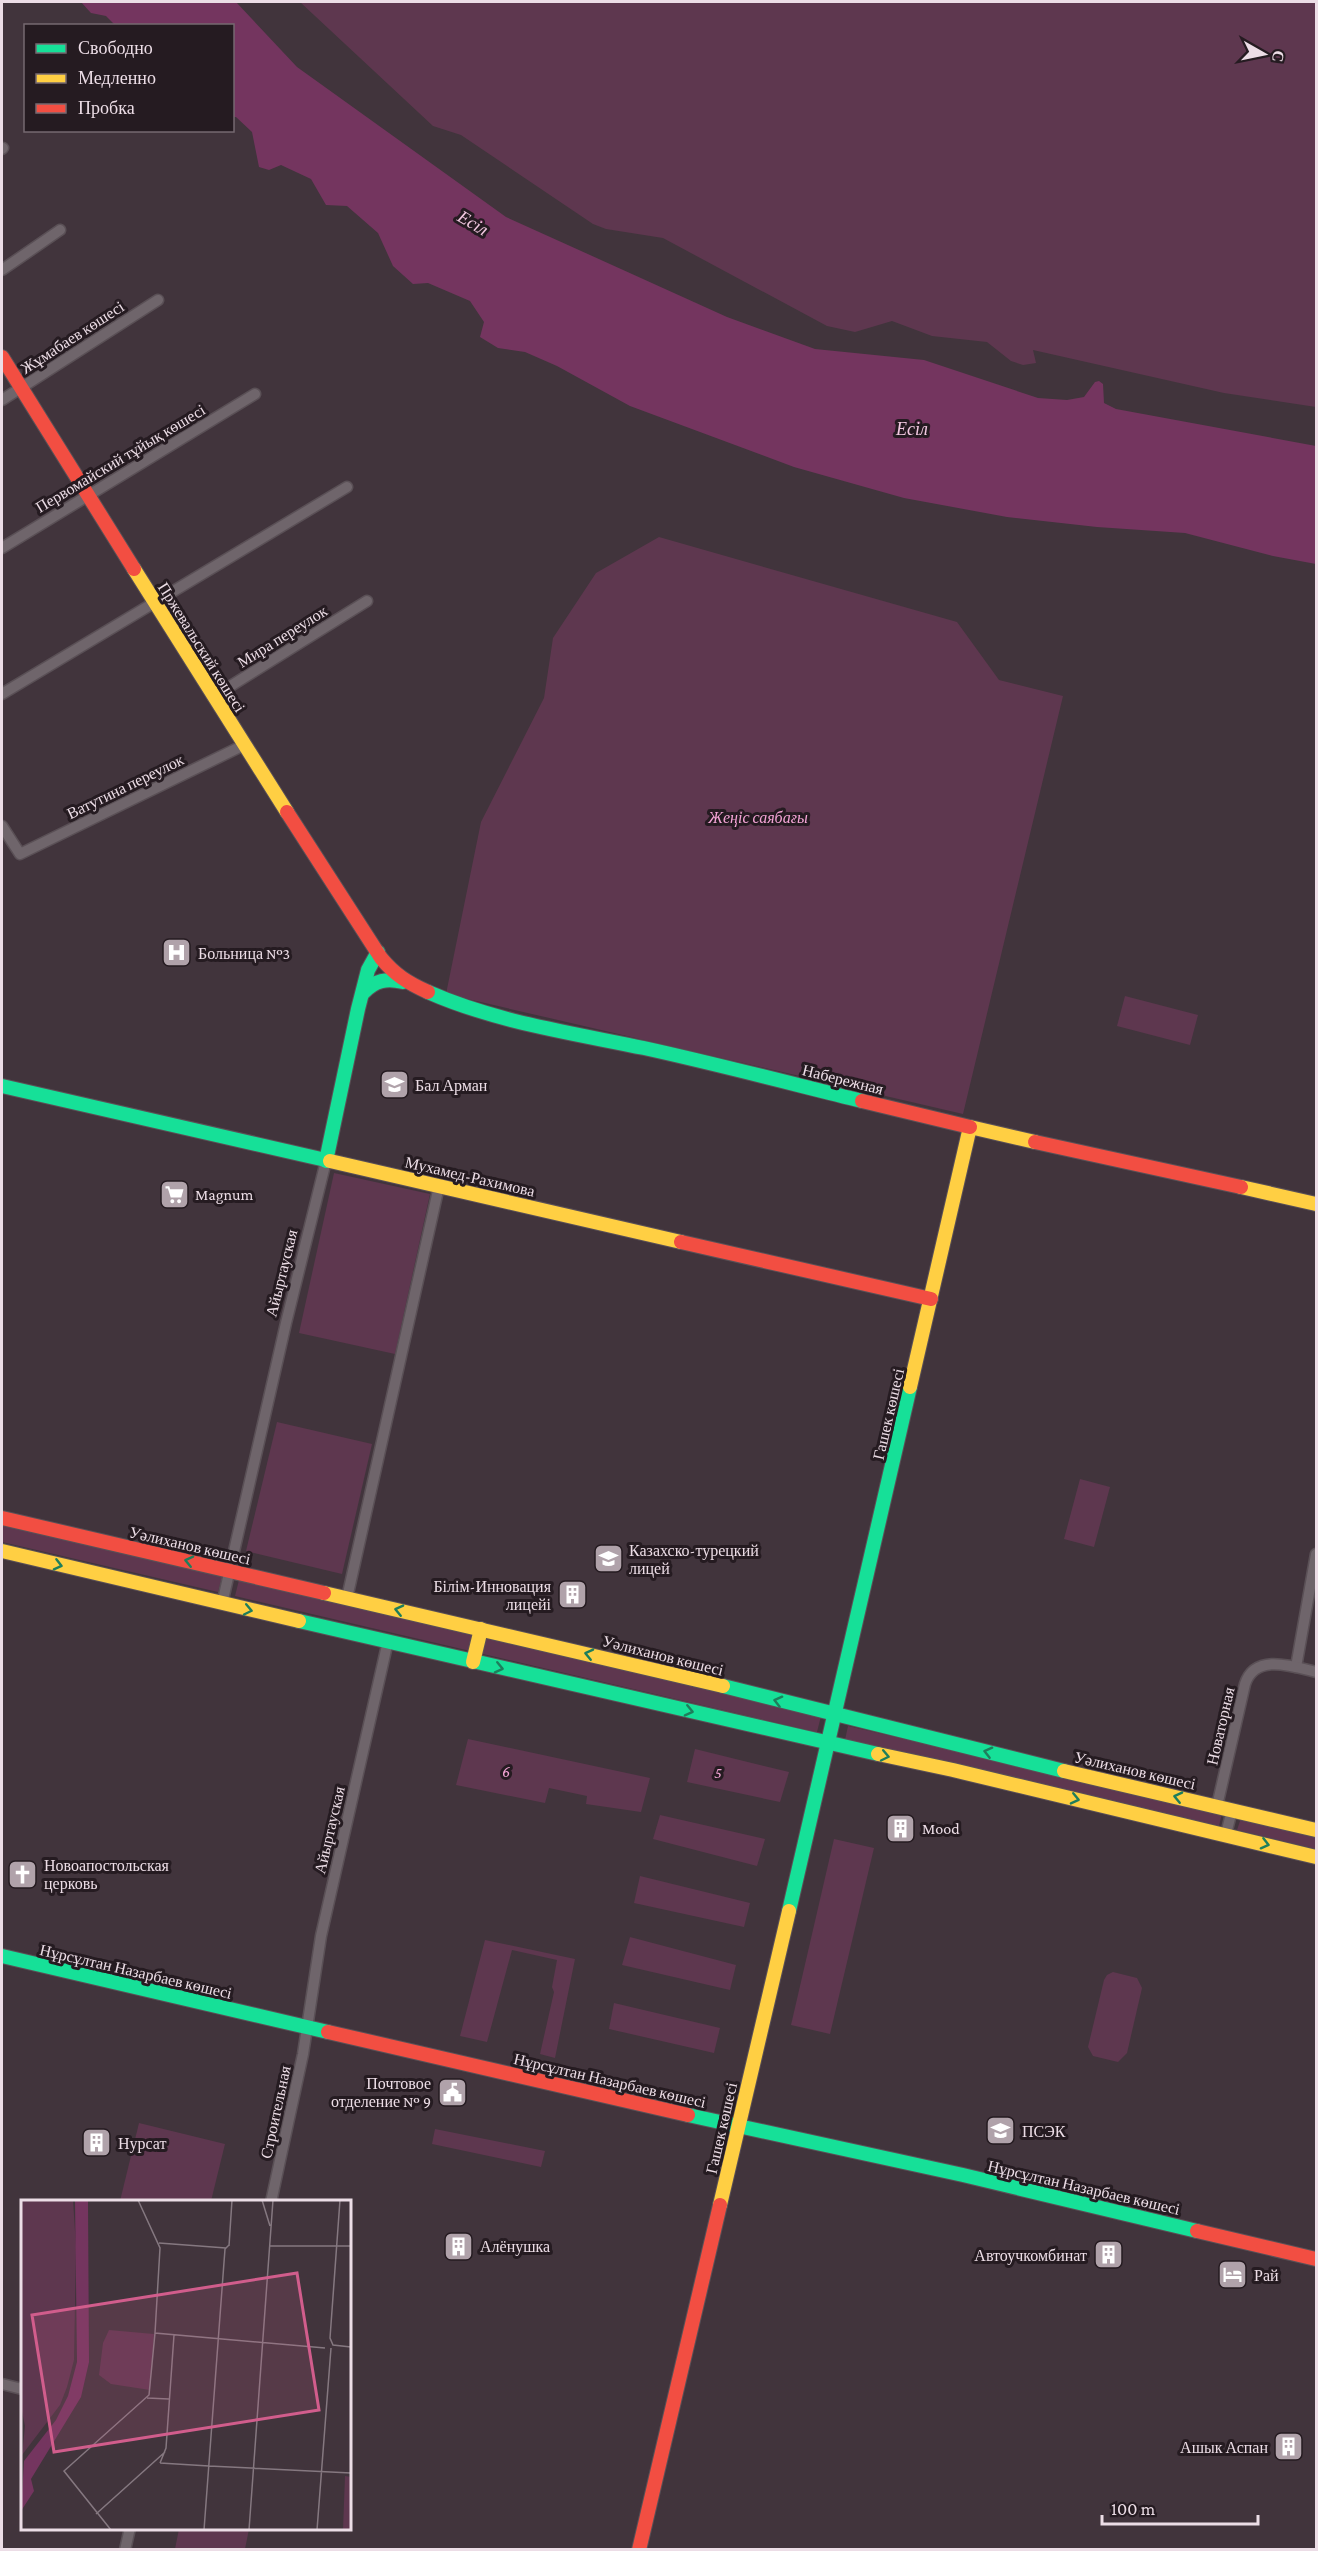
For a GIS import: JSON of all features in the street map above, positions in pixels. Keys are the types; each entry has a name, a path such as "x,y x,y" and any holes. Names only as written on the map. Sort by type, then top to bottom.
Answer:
{"main road":[{"name":"Пржевальский көшесі","path":"2,357 213,697 378,952"},
{"name":"Набережная","path":"378,952 389,969 405,982 440,998 542,1027 647,1049 970,1127 1317,1204"},
{"name":"Айыртауская","path":"326,1161 368,970 378,952"},
{"path":"363,993 372,983 384,979 405,982"},
{"name":"Мухамед-Рахимова","path":"2,1086 931,1299"},
{"name":"Гашек көшесі","path":"639,2550 970,1127"},
{"name":"Уәлиханов көшесі","path":"2,1518 836,1711 1317,1830"},
{"path":"2,1551 828,1744 953,1770 1317,1857"},
{"path":"473,1662 481,1629"},
{"name":"Нұрсұлтан Назарбаев көшесі","path":"2,1956 738,2127 963,2175 1317,2259"}],"street":[{"path":"2,270 60,230"},
{"name":"Жұмабаев көшесі","path":"2,400 158,300"},
{"name":"Первомайский тұйық көшесі","path":"2,548 255,394"},
{"path":"2,694 346,487"},
{"name":"Мира переулок","path":"213,697 367,601"},
{"name":"Ватутина переулок","path":"2,826 20,855 244,745"},
{"name":"Айыртауская","path":"222,1604 288,1313 326,1161"},
{"path":"347,1598 439,1186"},
{"path":"1296,1667 1317,1554"},
{"name":"Айыртауская","path":"305,2028 321,1936 388,1641"},
{"name":"Новаторная","path":"1217,1806 1247,1678 1254,1669 1264,1665 1296,1667 1317,1672"},
{"path":"1226,1834 1232,1810"},
{"name":"Строительная","path":"271,2200 303,2054 305,2028"},
{"path":"2,2384 21,2389"},
{"path":"125,2550 130,2530"}],"green space":[{"path":"300,2 1316,2 1316,407 1224,393 1033,350 1036,363 1023,365 1011,361 987,342 932,336 892,321 855,332 827,326 663,238 606,229 593,224 461,135 433,126"},
{"name":"Жеңіс саябағы","path":"659,537 957,622 999,680 1063,696 963,1114 446,994 481,822 544,698 553,638 596,573"},
{"path":"1125,996 1198,1015 1190,1045 1117,1026"},
{"path":"334,1173 430,1194 395,1354 299,1333"},
{"path":"277,1422 372,1444 342,1574 246,1551"},
{"path":"1080,1479 1110,1487 1094,1547 1064,1539"},
{"path":"2,1524 222,1576 218,1592 2,1542"},
{"path":"239,1580 821,1716 817,1732 235,1596"},
{"path":"848,1726 1222,1813 1219,1826 845,1740"},
{"name":"6","path":"468,1739 650,1778 641,1812 586,1804 587,1796 549,1788 545,1803 456,1785"},
{"name":"5","path":"695,1749 789,1772 780,1802 687,1782"},
{"path":"660,1815 765,1839 757,1866 653,1839"},
{"path":"1241,1818 1316,1836 1316,1849 1237,1830"},
{"path":"834,1839 874,1848 830,2034 791,2025"},
{"path":"640,1876 750,1903 744,1927 634,1903"},
{"path":"630,1937 736,1965 730,1990 622,1965"},
{"path":"485,1940 575,1959 555,2058 540,2054 554,1992 552,1987 557,1960 512,1950 487,2042 460,2036"},
{"path":"1113,1972 1137,1978 1142,1988 1127,2053 1118,2062 1093,2056 1088,2047 1104,1980"},
{"path":"614,2003 720,2028 714,2053 609,2029"},
{"path":"139,2123 225,2144 211,2200 120,2200"},
{"path":"435,2129 545,2151 541,2167 432,2144"},
{"path":"179,2530 249,2530 245,2549 175,2549"}],"water":[{"name":"Есіл","path":"81,2 236,2 297,67 506,217 727,317 815,349 924,360 1038,398 1067,400 1084,397 1095,382 1099,381 1103,384 1104,403 1116,409 1316,446 1316,564 1273,556 1185,533 1097,527 1007,517 904,498 794,467 630,406 557,366 525,352 498,348 480,337 484,322 470,301 428,283 413,284 393,266 378,233 347,206 326,205 311,179 281,165 269,170 259,167 252,132 234,117 234,24 114,24 106,16 91,13"}],"traffic: fast":[{"path":"326,1161 358,1009 368,970 378,952"},
{"path":"363,993 372,985 382,981 403,982"},
{"path":"428,992 507,1019 671,1054 862,1101"},
{"path":"2,1086 330,1161"},
{"path":"789,1911 910,1387"},
{"path":"299,1621 878,1754"},
{"path":"723,1686 1064,1771"},
{"path":"2,1956 328,2032"},
{"path":"688,2115 963,2175 1197,2231"}],"traffic: slow":[{"path":"134,569 287,812"},
{"path":"910,1387 970,1127 1035,1142"},
{"path":"330,1161 681,1242"},
{"path":"1241,1187 1316,1204"},
{"path":"2,1551 299,1621"},
{"path":"324,1593 723,1686"},
{"path":"473,1662 481,1629"},
{"path":"878,1754 1316,1857"},
{"path":"1064,1771 1316,1830"},
{"path":"720,2205 789,1911"}],"traffic: jam":[{"path":"2,357 134,569"},
{"path":"287,812 381,958 402,978 428,992"},
{"path":"862,1101 970,1127"},
{"path":"1035,1142 1241,1187"},
{"path":"681,1242 931,1299"},
{"path":"2,1518 324,1593"},
{"path":"328,2032 688,2115"},
{"path":"639,2550 720,2205"},
{"path":"1197,2231 1316,2259"}],"place":[{"name":"Больница №3","path":"177,953"},
{"name":"Бал Арман","path":"394,1085"},
{"name":"Magnum","path":"174,1194"},
{"name":"Казахско-турецкий лицей","path":"608,1559"},
{"name":"Білім-Инновация лицейі","path":"572,1595"},
{"name":"Mood","path":"901,1828"},
{"name":"Новоапостольская церковь","path":"23,1874"},
{"name":"Почтовое отделение № 9","path":"452,2092"},
{"name":"ПСЭК","path":"1001,2131"},
{"name":"Нурсат","path":"97,2143"},
{"name":"Алёнушка","path":"459,2246"},
{"name":"Автоучкомбинат","path":"1108,2255"},
{"name":"Рай","path":"1233,2275"},
{"name":"Ашык Аспан","path":"1289,2447"}]}
